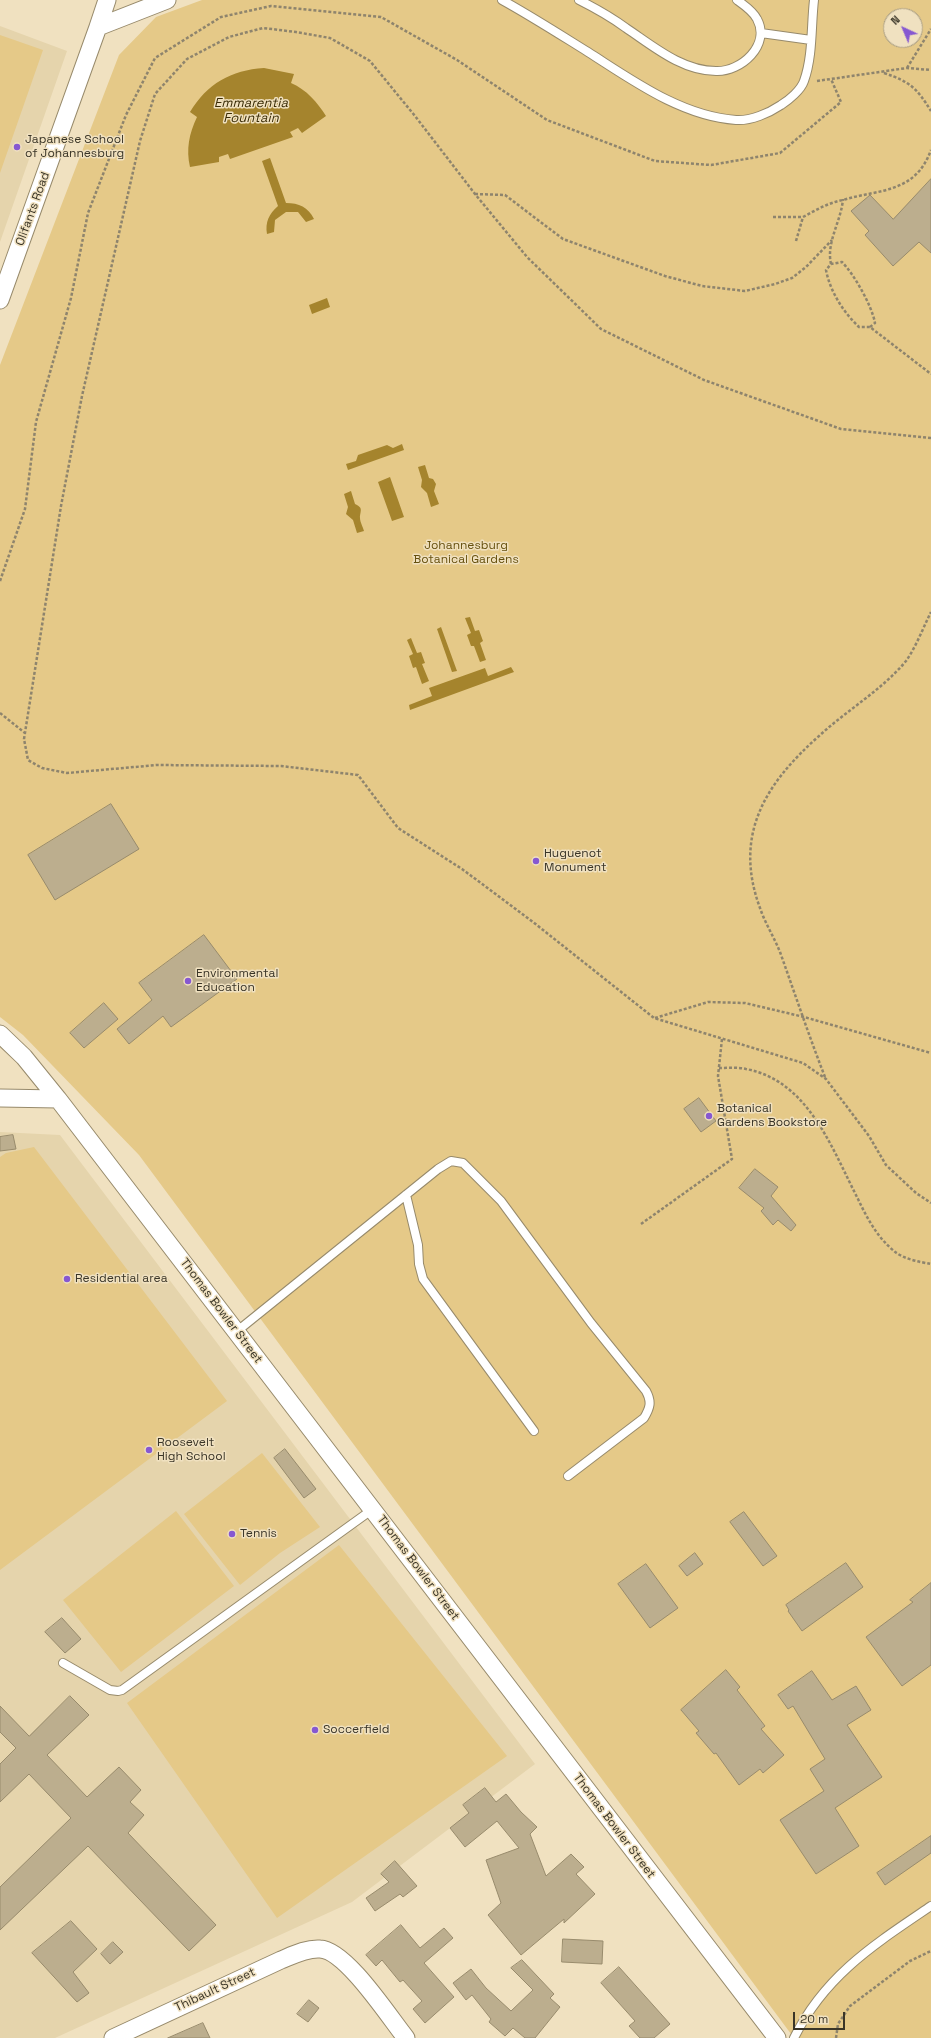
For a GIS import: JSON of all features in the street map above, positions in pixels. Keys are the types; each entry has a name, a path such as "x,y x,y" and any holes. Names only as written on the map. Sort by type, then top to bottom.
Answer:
{"street":[{"name":"Olifants Road","path":"0,300 107,0"},
{"path":"98,27 167,0"},
{"name":"Thomas Bowler Street","path":"0,1034 24,1057 58,1099 777,2038"},
{"path":"0,1098 58,1099"},
{"name":"Thibault Street","path":"113,2038 281,1960 307,1950 320,1949 329,1950 339,1956 352,1969 406,2038"}],"lane":[{"path":"502,0 538,20 661,96 691,109 737,120 755,117 773,110 789,100 804,83 814,0"},
{"path":"579,0 608,16 681,63 706,70 726,70 750,58 758,46 761,33 757,19 737,0"},
{"path":"761,33 810,40"},
{"path":"236,1332 438,1169 451,1161 463,1163 501,1201 591,1323 650,1398 650,1406 644,1418 568,1476"},
{"path":"406,1195 418,1245 419,1264 423,1279 534,1431"},
{"path":"63,1663 110,1690 122,1690 373,1509"},
{"path":"794,2038 805,2016 844,1969 867,1949 931,1906"}],"path":[{"path":"0,581 25,509 36,422 71,298 88,213 121,129 155,58 221,17 271,6 381,17 457,60 546,120 655,161 711,165 780,153 841,102 831,80"},
{"path":"826,1079 803,1063 654,1018 533,922 462,869 398,828 358,775 281,766 157,765 67,773 42,768 28,760 24,733 61,506 82,396 140,141 155,94 187,59 229,37 263,28 330,38 370,61 527,257 601,329 704,380 841,429 931,438"},
{"path":"907,68 931,29"},
{"path":"804,83 883,73 907,68 931,70"},
{"path":"883,73 905,80 921,94 931,111"},
{"path":"773,217 804,217 826,205 843,199 894,189 910,179 926,162 931,150"},
{"path":"475,194 505,196 563,239 665,276 702,286 745,291 775,284 792,278 806,267 832,240"},
{"path":"831,264 829,254 842,211 843,199"},
{"path":"796,241 804,217"},
{"path":"870,327 875,323 871,308 851,271 842,262 831,264 826,270 828,279 848,316 859,327 870,327 931,374"},
{"path":"931,612 906,660 879,686 838,718 796,757 776,780 758,814 752,836 749,862 759,908 779,950 826,1079 869,1136 886,1165 916,1193 931,1203"},
{"path":"0,713 24,733"},
{"path":"654,1018 708,1002 745,1003 804,1017 931,1053"},
{"path":"641,1224 732,1159 718,1076 722,1039"},
{"path":"719,1068 744,1068 757,1071 788,1087 814,1117 866,1216 879,1236 895,1252 931,1264"},
{"path":"836,2038 838,2024 850,2006 910,1961 931,1951"}],"shaded area":[{"name":"Japanese School of Johannesburg","path":"0,26 67,51 0,242"},
{"name":"Roosevelt High School","path":"0,1132 60,1135 535,1764 352,1902 55,2038 0,2038"}],"green space":[{"name":"Johannesburg Botanical Gardens","path":"202,0 931,0 931,2038 794,2038 139,1155 23,1035 0,1017 0,365 119,55 156,17"},
{"path":"0,35 43,50 0,173"},
{"name":"Residential area","path":"34,1147 227,1401 0,1570 0,1157 6,1153"},
{"path":"262,1453 320,1527 280,1553 240,1585 184,1514"},
{"path":"176,1511 234,1586 121,1672 63,1600"},
{"name":"Soccerfield","path":"339,1545 507,1756 277,1918 127,1703"}],"water":[{"name":"Emmarentia Fountain","path":"264,68 294,74 291,83 302,89 311,97 326,116 302,133 298,128 290,132 293,137 230,159 228,154 219,157 219,162 190,167 188,154 189,142 197,117 190,112 197,102 212,86 221,80 241,72"},
{"path":"270,158 286,203 303,206 309,211 314,219 306,222 298,212 286,212 275,220 274,232 267,234 268,218 278,206 262,161"},
{"path":"327,298 330,307 312,314 309,305"},
{"path":"402,444 404,450 348,470 346,464 356,461 358,455 387,445 393,448"},
{"path":"425,465 429,478 433,479 436,484 434,491 439,504 431,507 427,493 421,487 422,480 418,467"},
{"path":"390,477 404,517 392,521 378,482"},
{"path":"351,491 355,504 361,508 360,520 364,531 357,533 353,520 346,514 348,507 344,494"},
{"path":"470,617 475,631 479,630 483,641 480,643 486,660 480,662 474,646 471,646 467,635 471,633 465,618"},
{"path":"441,627 457,671 452,672 437,629"},
{"path":"411,638 417,653 421,652 425,663 422,664 429,681 422,684 416,667 413,668 409,656 413,654 407,640"},
{"path":"511,667 514,672 410,710 409,705 432,696 429,688 485,668 488,676"}],"building":[{"path":"931,179 931,253 919,242 893,266 865,235 869,231 851,211 870,195 893,219"},
{"path":"111,804 139,849 55,900 28,855"},
{"name":"Environmental Education","path":"204,935 237,979 171,1027 163,1016 129,1044 117,1029 152,1000 139,983"},
{"path":"104,1003 118,1019 84,1048 70,1033"},
{"path":"699,1098 716,1121 701,1132 684,1109"},
{"path":"13,1135 16,1149 0,1151 0,1137"},
{"path":"755,1169 778,1187 771,1196 796,1225 791,1231 778,1220 773,1225 761,1211 764,1208 739,1188"},
{"path":"285,1449 316,1489 304,1498 274,1458"},
{"path":"744,1512 777,1556 763,1566 730,1522"},
{"path":"695,1553 703,1564 687,1576 679,1566"},
{"path":"846,1563 863,1587 802,1631 788,1611 789,1610 786,1605"},
{"path":"646,1564 678,1608 650,1628 618,1584"},
{"path":"931,1583 931,1665 902,1686 866,1637 913,1602 910,1600"},
{"path":"62,1618 81,1639 65,1653 45,1632"},
{"path":"726,1670 740,1687 737,1690 765,1726 761,1729 784,1755 763,1773 760,1769 739,1785 716,1753 714,1754 696,1733 699,1731 681,1710"},
{"path":"812,1671 832,1700 856,1686 871,1710 847,1725 882,1777 835,1808 859,1846 816,1874 780,1820 824,1791 810,1769 825,1759 793,1706 788,1709 778,1695"},
{"path":"70,1696 89,1715 47,1755 87,1797 119,1767 141,1790 130,1802 144,1815 128,1833 216,1925 189,1951 88,1846 0,1930 0,1887 71,1818 29,1774 0,1802 0,1764 16,1748 0,1732 0,1706 29,1736"},
{"path":"485,1788 496,1802 506,1794 521,1812 537,1827 530,1834 546,1876 571,1854 584,1867 576,1874 595,1894 564,1923 564,1919 521,1955 488,1915 501,1903 486,1860 519,1848 497,1821 465,1847 450,1828 469,1813 463,1805"},
{"path":"931,1836 931,1853 885,1885 877,1873"},
{"path":"395,1861 417,1886 403,1897 400,1894 375,1911 366,1898 389,1882 381,1874"},
{"path":"71,1921 97,1949 73,1972 89,1993 77,2002 32,1953"},
{"path":"401,1925 420,1948 444,1928 453,1938 424,1963 454,1997 425,2023 413,2009 422,2001 403,1980 400,1982 382,1960 376,1966 366,1955"},
{"path":"563,1939 603,1941 602,1964 562,1962"},
{"path":"113,1942 123,1952 110,1964 101,1954"},
{"path":"522,1960 554,1994 550,1998 560,2007 535,2038 525,2038 513,2028 505,2036 489,2022 491,2019 472,1995 466,2000 453,1983 471,1969 486,1988 511,2011 533,1990 511,1968"},
{"path":"619,1967 670,2024 654,2038 640,2038 629,2026 635,2021 601,1983"},
{"path":"309,2000 319,2008 308,2022 297,2014"},
{"path":"203,2023 210,2038 168,2038"}],"place":[{"name":"Japanese School of Johannesburg","path":"17,147"},
{"name":"Huguenot Monument","path":"536,861"},
{"name":"Environmental Education","path":"188,981"},
{"name":"Botanical Gardens Bookstore","path":"709,1116"},
{"name":"Residential area","path":"67,1279"},
{"name":"Roosevelt High School","path":"149,1450"},
{"name":"Tennis","path":"232,1534"},
{"name":"Soccerfield","path":"315,1730"}]}
